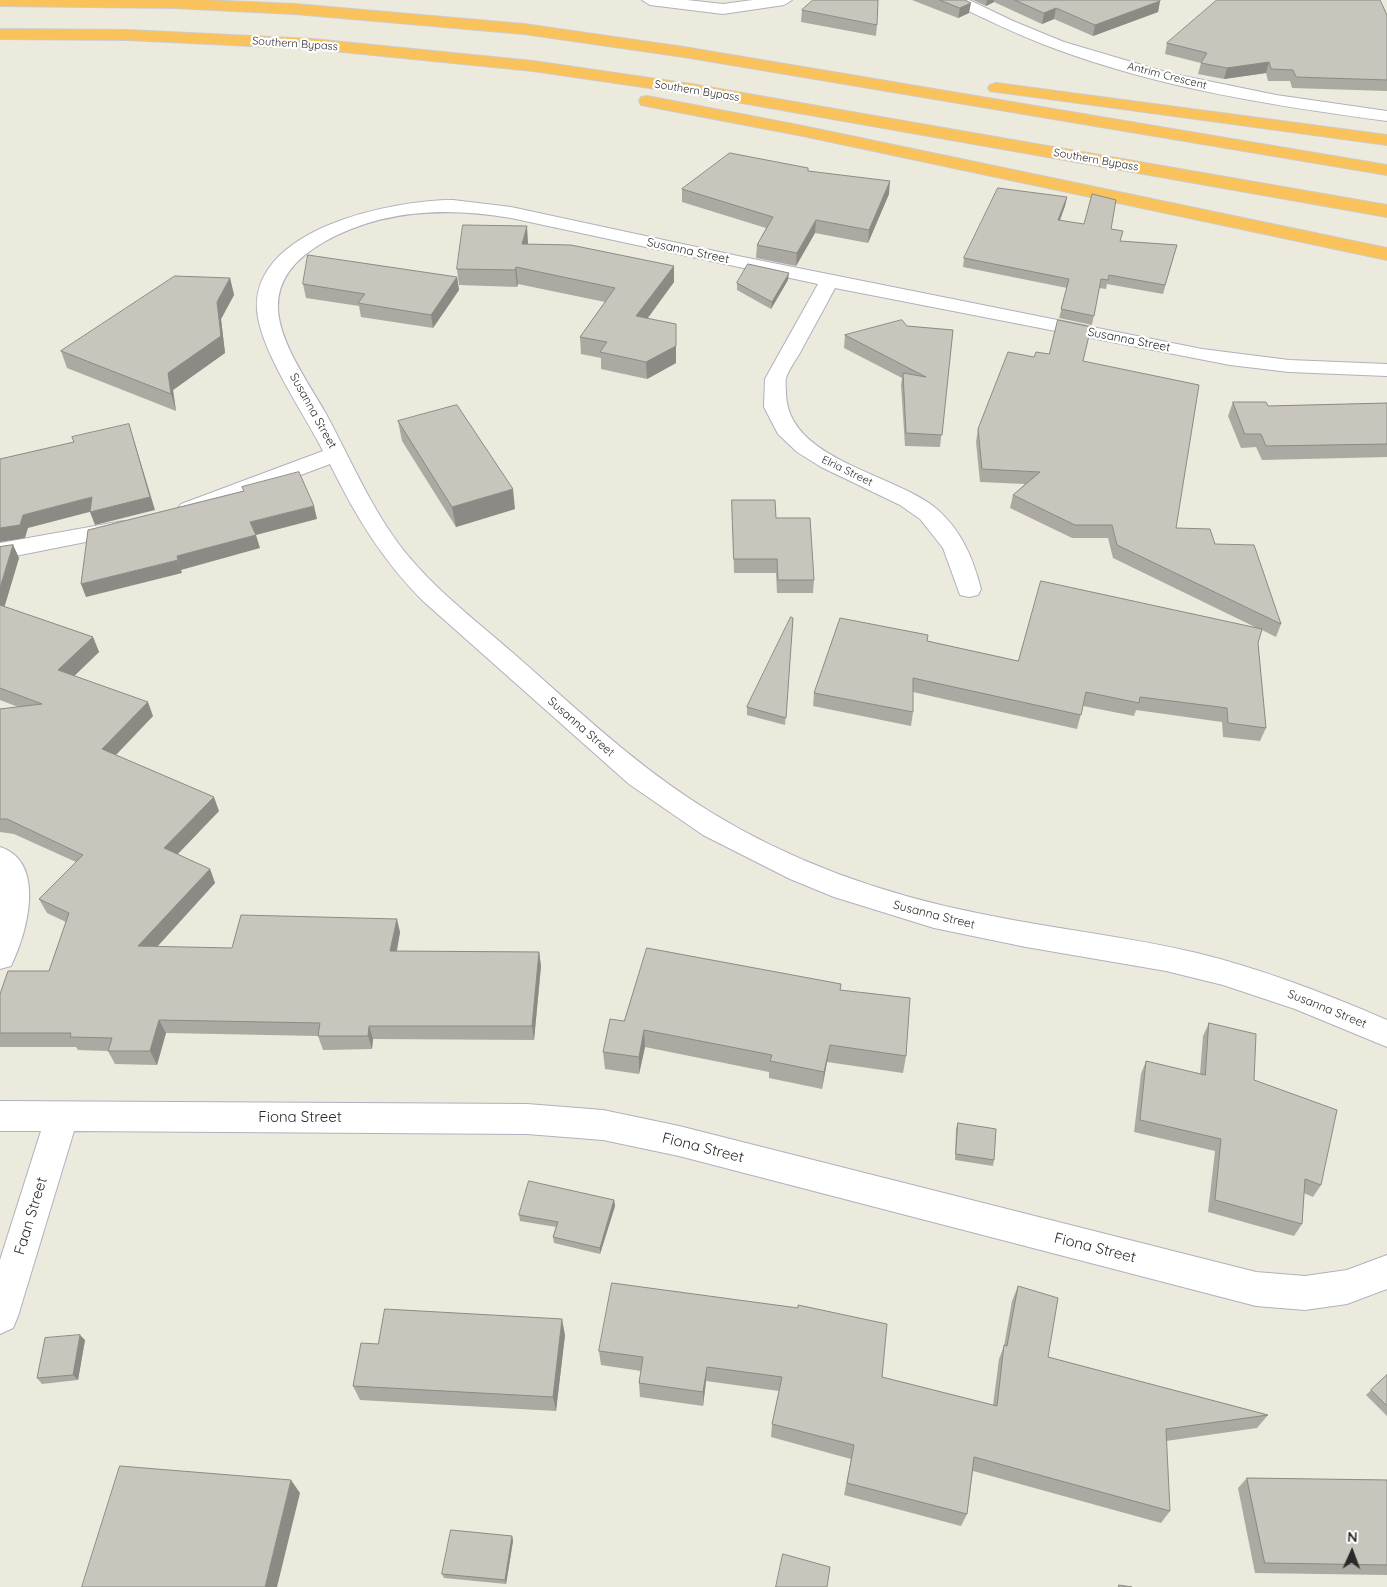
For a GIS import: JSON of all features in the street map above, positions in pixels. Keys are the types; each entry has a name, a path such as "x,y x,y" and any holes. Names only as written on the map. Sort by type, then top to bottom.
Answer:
{"highway":[{"path":"0,1 173,3 315,11 524,29 684,52 1387,170"},
{"path":"6,34 354,63 510,80"},
{"name":"Southern Bypass","path":"6,34 138,36 303,44 533,66 691,89 1387,211"},
{"path":"684,52 888,74 1387,140"},
{"path":"626,98 803,131 1387,254"}],"street":[{"path":"650,0 723,9 784,0"},
{"name":"Antrim Crescent","path":"957,0 1030,34 1071,50 1185,82 1266,99 1387,116"},
{"name":"Susanna Street","path":"1387,370 1281,366 1215,357 829,281 483,208 460,205 419,206 359,219 318,238 288,258 278,270 270,285 267,310 284,358 337,453 371,520 392,552 412,576 579,726 682,809 740,842 803,872 904,909 1009,932 1171,960 1226,974 1282,991 1387,1034"},
{"name":"Elria Street","path":"829,281 775,379 772,392 780,418 802,445 824,460 906,499 926,512 948,534 960,554 969,589"},
{"path":"168,515 337,453"},
{"path":"0,551 70,540 140,524"},
{"path":"0,858 10,876 15,892 15,912 0,957"},
{"name":"Fiona Street","path":"0,1116 527,1119 603,1126 679,1141 1256,1289 1306,1293 1348,1287 1387,1272"},
{"name":"Faan Street","path":"0,1316 62,1116"}],"building":[{"path":"813,0 878,0 877,25 802,10"},
{"path":"940,0 965,0 971,3 960,8"},
{"path":"1015,0 1160,1 1095,25 1056,8 1044,13"},
{"path":"1217,0 1380,0 1387,15 1387,80 1296,77 1293,70 1271,69 1269,62 1227,68 1201,63 1207,53 1167,43"},
{"path":"730,153 808,168 808,171 890,181 869,230 816,220 797,253 757,245 773,217 682,189"},
{"path":"998,188 1067,197 1058,220 1084,224 1092,194 1116,200 1111,229 1123,231 1120,241 1177,245 1165,285 1109,275 1108,280 1101,279 1094,316 1061,309 1069,279 964,258"},
{"path":"463,225 527,226 522,244 571,245 674,266 636,316 676,324 676,346 646,362 600,352 607,342 580,337 615,288 516,267 515,270 457,269"},
{"path":"308,255 457,277 431,315 358,303 365,294 303,284"},
{"path":"748,264 789,273 772,302 737,283"},
{"path":"175,276 230,278 217,302 221,336 168,373 171,394 61,351"},
{"path":"902,320 907,326 953,330 942,435 906,433 903,373 926,377 845,335"},
{"path":"1058,320 1091,327 1083,361 1199,385 1176,528 1210,529 1215,544 1254,545 1281,624 1117,545 1112,525 1075,525 1013,495 1040,472 982,469 978,429 1008,352 1034,357 1036,352 1049,354"},
{"path":"1233,402 1266,402 1268,406 1387,403 1387,444 1266,446 1261,434 1245,434"},
{"path":"457,405 513,489 452,507 398,421"},
{"path":"129,424 150,497 90,512 92,497 23,515 20,525 0,528 0,459 74,442 72,437"},
{"path":"299,472 314,506 250,522 256,535 177,556 178,560 81,584 88,530 244,491 242,487"},
{"path":"732,500 775,500 776,518 810,518 814,580 778,580 777,559 734,559"},
{"path":"13,545 0,588 0,547"},
{"path":"1041,581 1262,629 1258,643 1266,728 1228,723 1227,708 1140,697 1139,703 1086,692 1081,715 913,678 913,712 814,693 840,618 928,635 927,641 1018,661"},
{"path":"0,605 93,637 58,670 148,702 102,749 214,797 164,848 210,869 138,946 232,948 241,915 397,919 390,951 539,952 532,1026 369,1026 368,1036 318,1036 320,1023 159,1020 150,1051 108,1051 112,1038 70,1037 71,1033 0,1033 0,994 8,971 49,971 69,913 39,899 83,855 7,819 0,819 0,709 42,704 0,688"},
{"path":"791,617 793,618 786,718 747,707"},
{"path":"647,948 841,984 840,990 910,998 906,1056 830,1045 824,1072 770,1061 772,1055 644,1030 639,1057 603,1052 610,1019 624,1021"},
{"path":"1209,1023 1256,1034 1254,1080 1337,1110 1321,1185 1305,1179 1302,1224 1215,1200 1221,1139 1140,1120 1146,1061 1205,1075"},
{"path":"958,1123 996,1129 994,1160 956,1154"},
{"path":"529,1181 614,1200 600,1248 553,1237 558,1222 519,1215"},
{"path":"612,1283 798,1308 798,1305 887,1324 882,1377 997,1406 1004,1345 1007,1346 1018,1286 1058,1298 1048,1357 1268,1415 1166,1429 1170,1511 974,1457 967,1514 847,1483 854,1445 772,1424 782,1377 707,1367 703,1392 639,1383 643,1357 599,1351"},
{"path":"385,1309 562,1319 553,1397 353,1386 361,1343 378,1344"},
{"path":"80,1335 73,1375 37,1378 45,1338"},
{"path":"1387,1375 1387,1406 1371,1390"},
{"path":"120,1466 291,1480 265,1587 82,1587"},
{"path":"1247,1478 1387,1480 1387,1565 1265,1563"},
{"path":"451,1530 512,1536 505,1580 442,1574"},
{"path":"783,1554 830,1567 827,1587 776,1587"}]}
